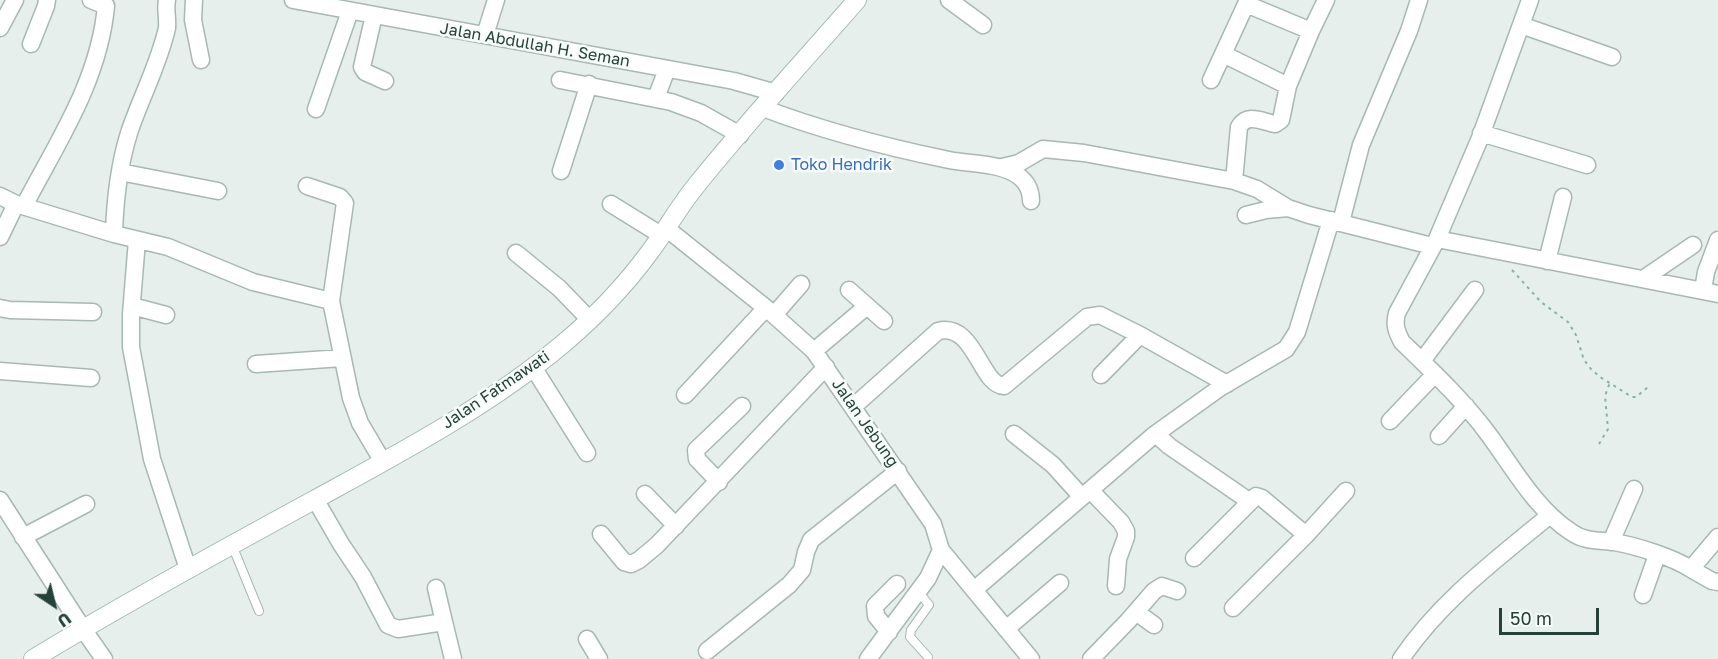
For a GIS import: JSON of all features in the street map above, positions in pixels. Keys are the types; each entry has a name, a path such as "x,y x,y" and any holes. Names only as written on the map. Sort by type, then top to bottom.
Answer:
{"street":[{"path":"0,28 15,0"},
{"path":"31,44 47,0"},
{"path":"0,237 63,135 91,77 104,26 106,6 91,0"},
{"path":"114,234 120,172 129,133 152,77 167,26 165,11 167,0"},
{"path":"194,0 192,20 201,60"},
{"name":"Jalan Abdullah H. Seman","path":"293,0 320,2 350,11 734,81 776,93"},
{"path":"485,35 496,0"},
{"name":"Jalan Fatmawati","path":"33,659 82,628 383,462 442,427 533,367 590,320 617,294 692,191 857,0"},
{"path":"949,0 983,25"},
{"path":"1234,181 1239,128 1242,121 1249,118 1275,124 1283,117 1288,86 1326,0"},
{"path":"974,590 1156,434 1227,384 1278,355 1292,341 1361,145 1409,31 1419,0"},
{"path":"1530,0 1481,133 1435,243 1397,313 1395,323 1397,333 1402,342 1466,406 1519,479 1550,515 1572,533 1585,539 1638,547 1678,562 1718,582"},
{"path":"1211,80 1247,1 1311,31"},
{"path":"316,109 350,11"},
{"path":"375,15 362,67 365,72 385,81"},
{"path":"1521,25 1612,57"},
{"path":"1223,54 1288,86"},
{"path":"656,98 667,69"},
{"path":"560,80 656,98 701,113 740,135"},
{"path":"561,171 589,84"},
{"path":"762,108 801,123 878,143 947,159 1002,167 1021,177 1026,183 1030,201"},
{"path":"1481,133 1587,165"},
{"path":"1002,167 1019,163 1043,149 1084,153 1234,181 1257,189 1288,208 1435,243 1547,261 1710,292 1706,272 1718,240"},
{"path":"120,172 219,191"},
{"path":"307,186 340,196 344,201 345,210 331,301 351,398 360,423 383,462"},
{"path":"0,196 20,205 114,234 168,247 261,285 331,301"},
{"path":"1547,261 1563,197"},
{"name":"Jalan Jebung","path":"612,204 664,232 770,311 814,351 933,524 941,550"},
{"path":"1246,216 1266,210 1288,208"},
{"path":"138,240 131,347 152,459 188,569"},
{"path":"1643,279 1693,245"},
{"path":"516,253 559,288 590,320"},
{"path":"685,395 770,311 801,284"},
{"path":"849,290 884,321"},
{"path":"1422,361 1475,290"},
{"path":"132,306 166,315"},
{"path":"814,351 867,306"},
{"path":"0,308 93,312"},
{"path":"853,407 938,331 959,334 968,343 996,384 1001,387 1008,384 1087,317 1100,315 1227,384"},
{"path":"1101,375 1140,335"},
{"path":"256,364 342,358"},
{"path":"533,367 587,453"},
{"path":"601,534 624,562 631,564 639,560 676,526 826,367"},
{"path":"0,371 91,378"},
{"path":"1390,421 1435,374"},
{"path":"718,482 697,459 696,450 742,406"},
{"path":"1439,436 1466,406"},
{"path":"1014,434 1121,522 1126,531 1126,537 1118,559 1116,586"},
{"path":"1156,434 1169,446 1249,501"},
{"path":"707,651 789,585 802,570 806,552 812,540 898,471"},
{"path":"1611,542 1634,489"},
{"path":"1233,608 1346,491"},
{"path":"645,494 676,526"},
{"path":"1194,558 1256,496 1262,498 1306,535"},
{"path":"315,499 340,544 363,577 388,625 398,629 444,622"},
{"path":"0,500 104,659"},
{"path":"23,537 86,504"},
{"path":"1401,659 1412,643 1460,591 1550,515"},
{"path":"1691,569 1718,537"},
{"path":"868,659 928,578 941,550 1029,658"},
{"path":"1643,595 1657,555"},
{"path":"1006,629 1060,583"},
{"path":"889,632 876,616 875,606 897,584"},
{"path":"1091,659 1158,588 1166,587 1177,591"},
{"path":"436,588 453,659"},
{"path":"1136,612 1154,625"},
{"path":"587,639 599,659"}],"lane":[{"path":"232,545 259,611"},
{"path":"918,591 929,607 911,630 910,637 928,657"}],"path":[{"path":"1500,253 1516,276 1533,294 1556,315 1568,322 1576,335 1584,360 1600,377 1636,397 1648,387"},
{"path":"1599,444 1608,429 1605,396 1610,382"}],"place":[{"name":"Toko Hendrik","path":"779,165"}]}
